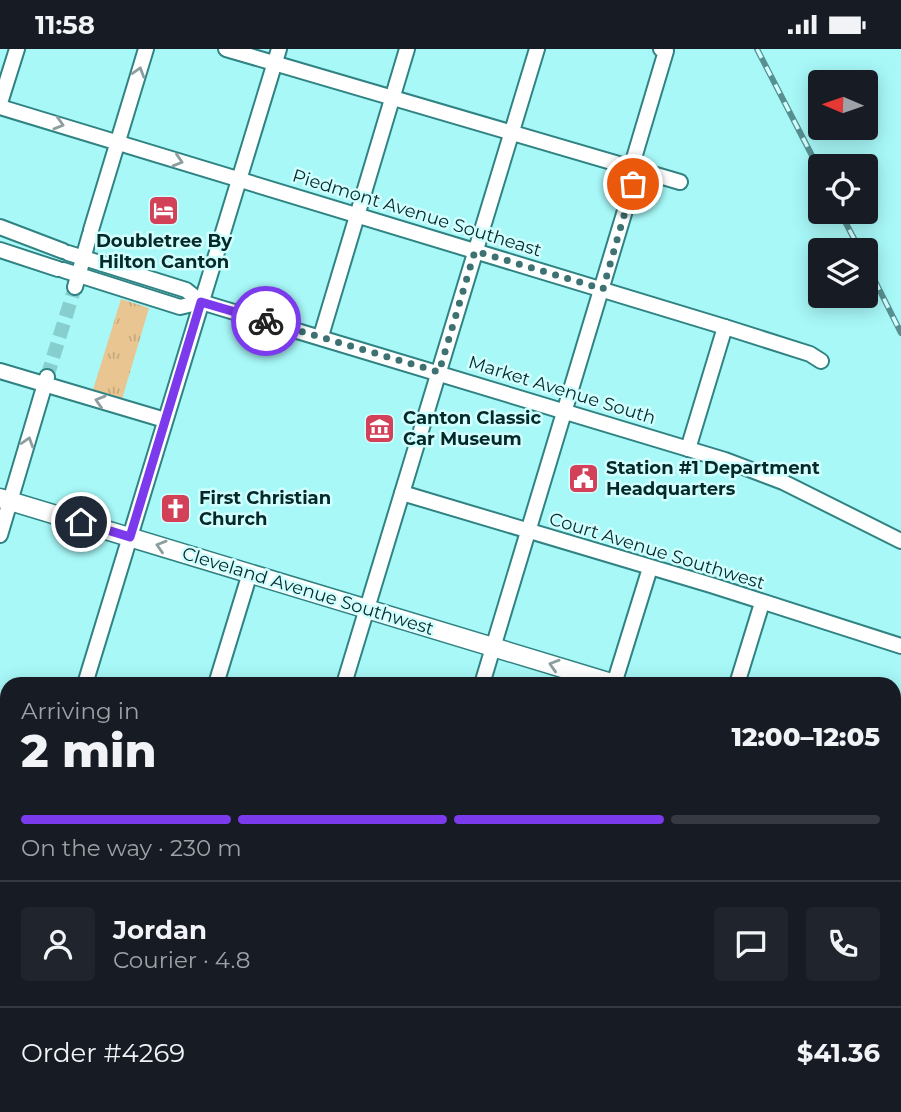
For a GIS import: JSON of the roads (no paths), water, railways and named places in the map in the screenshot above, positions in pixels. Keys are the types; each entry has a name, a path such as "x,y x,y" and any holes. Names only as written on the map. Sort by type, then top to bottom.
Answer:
{"main road":[{"name":"Cleveland Avenue Southwest","path":"5,499 591,677"}],"street":[{"path":"0,105 17,49"},
{"path":"79,272 146,49"},
{"path":"226,49 277,56 392,97 680,182"},
{"path":"321,336 407,49"},
{"path":"346,677 537,49"},
{"path":"484,677 603,289 633,184 634,158 664,50"},
{"path":"87,677 277,56"},
{"name":"Piedmont Avenue Southeast","path":"0,105 810,353 821,361"},
{"name":"Market Avenue South","path":"0,227 79,272 180,307 201,302"},
{"path":"0,240 8,243 18,236"},
{"name":"Market Avenue South","path":"0,250 34,261 63,261"},
{"name":"Market Avenue South","path":"79,272 157,281 186,290 201,302 321,336 688,449 783,482 901,541"},
{"path":"151,298 157,281"},
{"path":"688,449 725,327"},
{"path":"0,370 46,381 165,420"},
{"path":"0,535 5,499 46,381"},
{"name":"Court Avenue Southwest","path":"402,493 901,646"},
{"path":"616,677 650,568"},
{"path":"218,677 250,573"},
{"path":"739,677 762,603"}],"tunnel":[{"path":"60,261 65,263"},
{"path":"47,377 75,287"}],"railway":[{"path":"757,49 811,154"},
{"path":"846,224 854,238"},
{"path":"878,287 901,333"}],"place":[{"name":"Doubletree By Hilton Canton","path":"164,210"},
{"name":"Canton Classic Car Museum","path":"380,428"},
{"name":"Station #1 Department Headquarters","path":"583,478"},
{"name":"First Christian Church","path":"176,508"}]}
